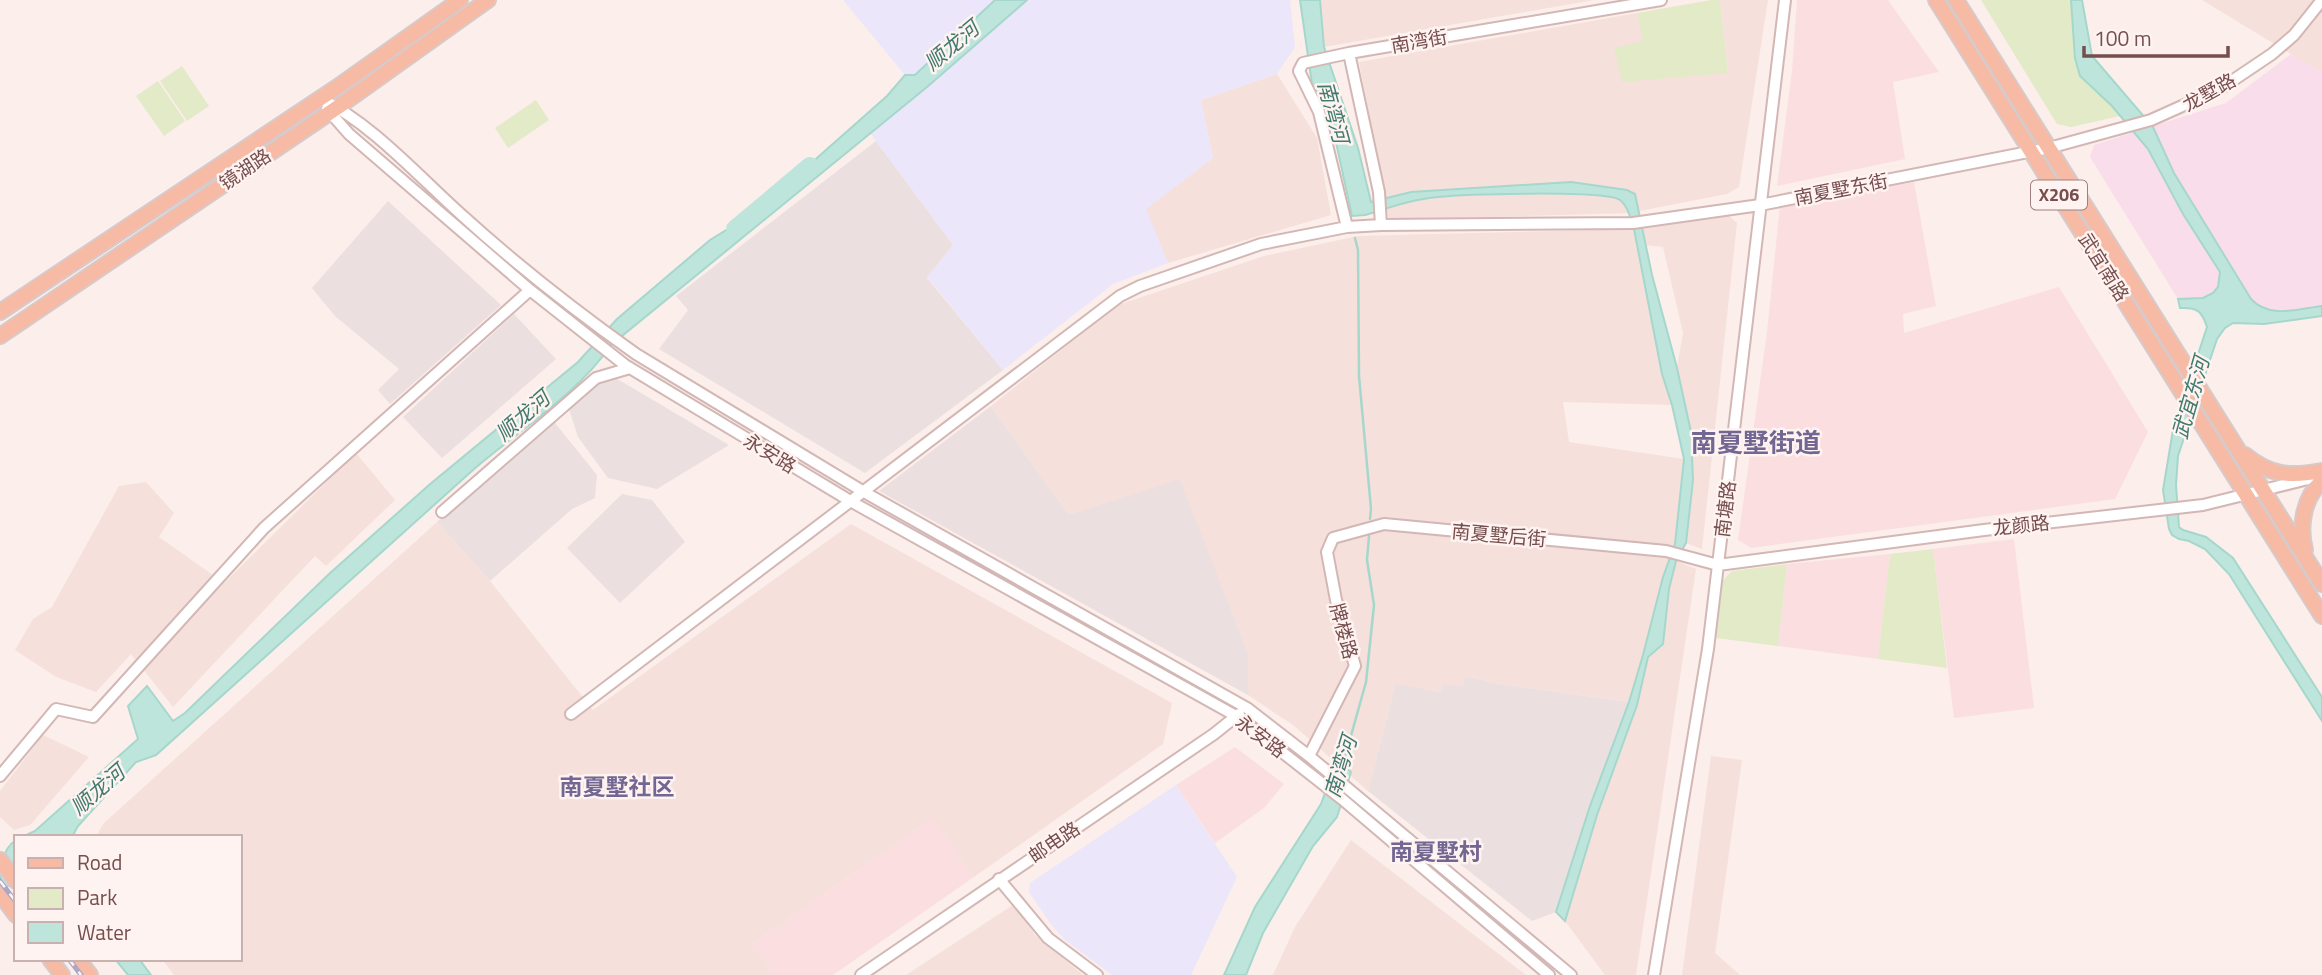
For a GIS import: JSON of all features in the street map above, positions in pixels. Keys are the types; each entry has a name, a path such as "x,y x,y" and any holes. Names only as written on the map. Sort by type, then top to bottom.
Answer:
{"main road":[{"name":"镜湖路","path":"0,312 460,0"},
{"name":"镜湖路","path":"0,336 335,110 488,0"},
{"name":"武宜南路","path":"1936,0 2247,496"},
{"name":"武宜南路","path":"1956,0 2237,448"},
{"path":"2237,448 2259,466 2278,474 2322,473"},
{"name":"X206","path":"2237,448 2322,584"},
{"path":"2308,562 2302,537 2304,516 2314,488 2322,481"},
{"name":"X206","path":"2247,496 2322,616"},
{"path":"0,860 14,878"},
{"path":"0,894 13,911"}],"street":[{"name":"南湾街","path":"1347,227 1320,112 1299,71 1303,63 1661,0"},
{"name":"南塘路","path":"1654,975 1708,649 1785,0"},
{"name":"龙墅路","path":"2049,148 2151,120 2220,89 2272,54 2294,35 2322,0"},
{"path":"1349,53 1378,192 1381,221"},
{"name":"永安路","path":"319,98 363,126 466,219 600,329 636,354 864,492 1247,708 1309,756 1343,793 1549,975"},
{"name":"永安路","path":"335,110 349,134 530,290 627,366 852,502 1236,716 1317,779 1343,793 1570,975"},
{"name":"南夏墅东街","path":"571,714 1120,296 1140,286 1261,244 1381,221 1613,225 1633,223 1760,205 2049,148"},
{"path":"0,776 56,709 93,717 264,528 530,290"},
{"path":"442,512 596,378 627,366"},
{"name":"龙颜路","path":"1718,565 1965,532 2188,507 2247,496 2322,473"},
{"name":"南夏墅后街","path":"1333,538 1384,524 1666,551 1718,565"},
{"name":"牌楼路","path":"1309,756 1355,666 1336,600 1327,552 1333,538"},
{"name":"邮电路","path":"861,975 1214,734 1247,708"},
{"path":"999,879 1048,938 1097,975"}],"shaded area":[{"path":"843,0 995,0 915,75 905,75"},
{"path":"1027,0 1290,0 1295,47 1277,74 1201,100 1213,158 1146,209 1168,263 1113,284 1003,370 927,277 953,245 870,133"},
{"path":"1320,0 1594,0 1324,47"},
{"path":"1720,0 1768,0 1739,187 1727,194 1629,213 1389,220 1359,62 1637,13 1644,41 1728,72"},
{"path":"1797,0 1888,0 1939,72 1893,82 1905,159 1777,186 1792,71"},
{"path":"2202,0 2322,0 2322,73 2291,54"},
{"path":"2291,54 2322,73 2322,306 2276,312 2203,298 2178,299 2090,157 2094,145 2226,103"},
{"path":"1277,74 1317,138 1331,215 1168,263 1145,209 1213,158 1201,100"},
{"path":"876,141 953,245 927,278 1003,370 865,473 659,349 688,310 676,296"},
{"path":"1914,182 1936,306 1903,314 1904,333 2059,287 2148,432 2115,499 1751,548 1738,540 1767,332 1780,205"},
{"path":"388,201 501,305 390,404 378,390 399,369 335,316 312,288"},
{"path":"1729,216 1737,223 1702,549 1686,543 1693,480 1691,432 1677,368 1683,333 1663,247 1645,245 1642,229"},
{"path":"1634,229 1662,374 1672,405 1563,402 1569,442 1684,459 1675,544 1663,577 1629,702 1499,684 1466,676 1463,686 1442,693 1396,684 1368,791 1293,725 1248,695 1248,654 1069,515 991,406 1118,305 1264,256 1358,236"},
{"path":"514,314 556,359 442,458 403,417"},
{"path":"609,374 729,445 657,489 608,478 578,437 568,406"},
{"path":"991,406 1069,515 1180,479 1248,654 1248,695 879,491"},
{"path":"551,418 597,475 595,498 572,509 490,581 437,522"},
{"path":"356,453 395,500 326,566 315,556 173,707 131,654 96,692 56,677 15,650 33,619 52,607 119,486 146,482 174,513 159,537 224,583"},
{"path":"622,494 652,500 685,542 620,603 567,548"},
{"path":"437,522 490,581 593,710 851,524 1172,703 1163,744 974,877 933,818 752,944 773,975 174,975 164,961 242,961 242,835 97,835 103,824"},
{"path":"2014,539 2034,708 1954,718 1933,549"},
{"path":"1890,554 1878,659 1778,646 1787,564"},
{"path":"1676,561 1696,569 1636,975 1605,975 1565,921 1597,815 1637,705 1648,657 1663,643 1669,589"},
{"path":"1465,676 1499,684 1629,702 1590,806 1556,912 1532,921 1368,791 1396,683 1442,693 1443,684 1463,686"},
{"path":"43,735 89,757 30,825 14,830 0,817 0,791"},
{"path":"1235,747 1284,784 1264,808 1215,843 1176,785"},
{"path":"1711,756 1742,760 1715,953 1740,975 1682,975"},
{"path":"1176,785 1237,877 1191,975 1112,975 1065,940 1029,892 1030,883"},
{"path":"933,818 974,877 833,975 773,975 752,944"},
{"path":"1351,840 1526,975 1273,975 1295,927"},
{"path":"1013,905 1035,935 1083,975 906,975"}],"green space":[{"path":"1720,0 1728,73 1622,82 1614,48 1643,41 1637,13"},
{"path":"1981,0 2071,0 2077,69 2120,116 2071,127 2057,124"},
{"path":"182,66 209,106 187,121 160,81"},
{"path":"158,81 185,121 164,136 136,96"},
{"path":"536,100 549,120 508,148 495,128"},
{"path":"1933,549 1947,668 1878,659 1890,554"},
{"path":"1787,564 1778,646 1716,638 1723,580 1732,571"}],"water":[{"path":"995,0 1027,0 927,87 611,345 564,396 473,470 156,755 136,762 78,826 73,835 26,835 35,831 138,739 128,706 147,686 173,721 185,713 329,574 429,485 578,362 617,319 710,240 757,211 887,96 905,75 915,75"},
{"path":"1300,0 1320,0 1324,47 1358,148 1371,202 1411,192 1571,182 1627,190 1635,194 1691,432 1693,480 1686,543 1676,561 1669,589 1663,644 1648,657 1637,705 1597,815 1565,921 1556,912 1590,806 1629,702 1663,577 1675,544 1684,459 1662,374 1634,229 1627,209 1620,200 1589,195 1502,194 1438,197 1352,216 1332,124 1312,84"},
{"name":"武宜东河","path":"2071,0 2082,0 2092,56 2153,127 2174,173 2251,299 2266,309 2275,311 2322,306 2322,316 2264,324 2233,323 2225,328 2217,339 2178,456 2176,485 2179,527 2206,537 2233,558 2322,697 2322,721 2229,574 2205,549 2179,539 2172,535 2169,529 2163,490 2173,430 2207,327 2201,314 2195,309 2180,308 2178,299 2203,298 2213,293 2218,287 2220,272 2183,214 2148,149 2112,106 2080,76 2075,58"},
{"path":"1337,760 1351,772 1337,817 1313,846 1263,933 1246,975 1224,975 1255,907 1321,804"},
{"path":"14,842 14,881 0,893 4,856"},
{"path":"117,961 140,961 151,975 128,975"}],"waterway":[{"name":"顺龙河","path":"735,229 810,166"},
{"name":"南湾河","path":"1355,238 1358,250 1359,376 1370,519"},
{"name":"南湾河","path":"1342,768 1366,682 1374,605 1367,560 1369,536"}],"railway":[{"path":"0,881 14,899"},
{"path":"70,961 81,975"}],"district":[{"name":"南夏墅街道","path":"1756,443"},
{"name":"南夏墅社区","path":"617,787"},
{"name":"南夏墅村","path":"1436,852"}]}
